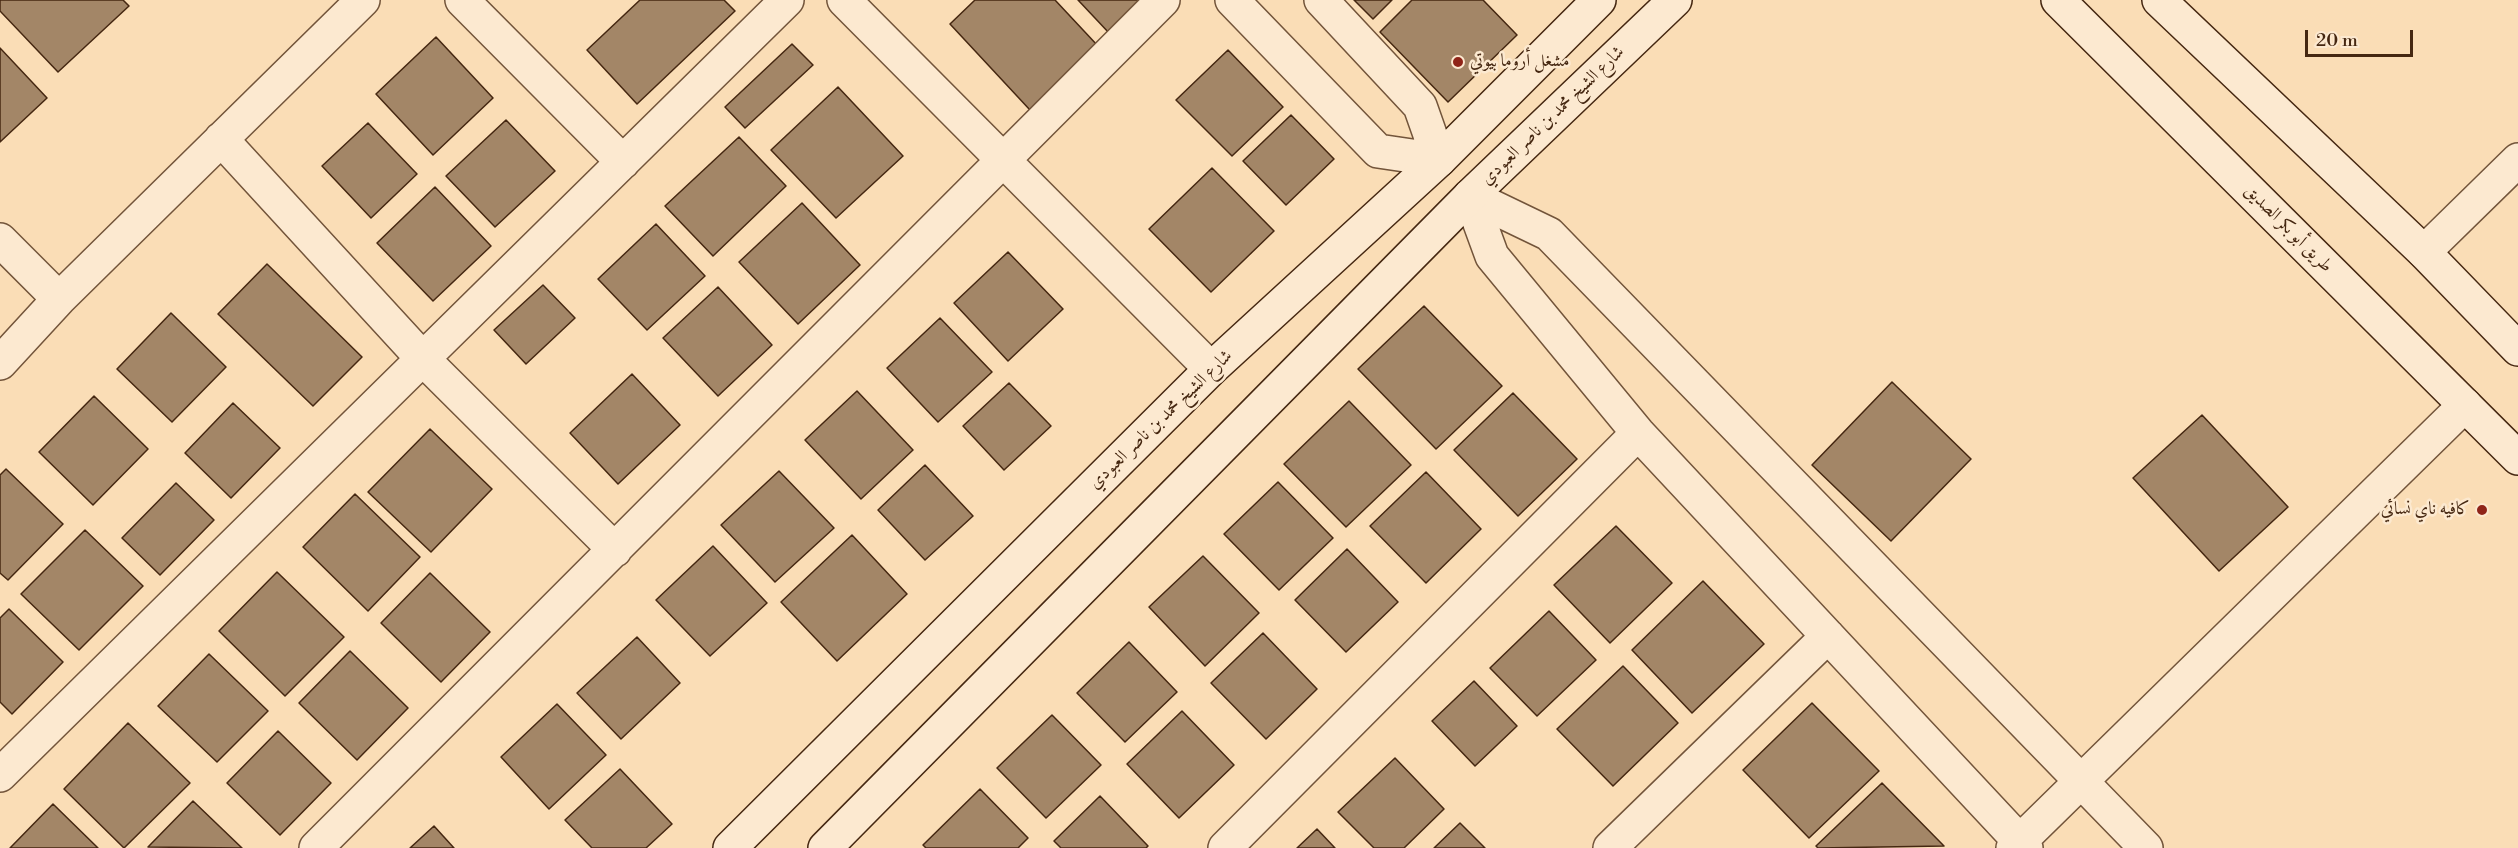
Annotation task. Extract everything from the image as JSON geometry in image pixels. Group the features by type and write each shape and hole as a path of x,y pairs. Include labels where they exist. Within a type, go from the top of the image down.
{"street":[{"path":"0,363 59,299 363,0"},
{"path":"462,0 623,162"},
{"path":"0,775 787,0"},
{"path":"844,0 1211,369"},
{"path":"316,848 1163,0"},
{"path":"1232,0 1378,151 1439,160 1420,106 1322,0"},
{"name":"شارع الشيخ محمد بن ناصر العبودي","path":"730,848 1211,369 1439,160 1599,0"},
{"name":"شارع الشيخ محمد بن ناصر العبودي","path":"825,848 1470,196 1675,0"},
{"name":"طريق أبو بكر الصديق","path":"2058,0 2518,458"},
{"path":"2159,0 2424,252 2518,349"},
{"path":"221,140 423,359 615,550"},
{"path":"2424,252 2518,160"},
{"path":"1470,196 1492,256 1638,433 2020,846 2082,780 2465,405"},
{"path":"1470,196 1550,234 2146,848"},
{"path":"0,240 59,299"},
{"path":"1225,848 1638,433"},
{"path":"1610,848 1828,636"}],"building":[{"path":"0,0 123,0 129,6 58,72 0,11"},
{"path":"640,0 724,0 735,11 637,104 587,50"},
{"path":"975,0 1055,0 1098,46 1030,110 950,24"},
{"path":"1078,0 1147,0 1110,34"},
{"path":"1354,0 1392,0 1373,19"},
{"path":"1412,0 1483,0 1517,35 1448,102 1380,32"},
{"path":"436,37 493,98 433,155 376,94"},
{"path":"792,44 813,65 745,128 725,107"},
{"path":"0,48 47,98 0,142"},
{"path":"1228,50 1283,107 1232,156 1176,100"},
{"path":"838,87 903,156 836,218 771,150"},
{"path":"1291,115 1334,159 1286,205 1243,161"},
{"path":"506,120 555,171 495,227 446,176"},
{"path":"368,123 417,174 371,218 322,166"},
{"path":"739,137 786,186 713,256 665,206"},
{"path":"1212,168 1274,231 1211,292 1149,229"},
{"path":"435,187 491,246 433,301 377,243"},
{"path":"802,203 860,265 798,324 739,262"},
{"path":"656,224 705,276 647,330 598,279"},
{"path":"1008,252 1063,309 1008,361 954,303"},
{"path":"267,264 362,357 313,406 218,314"},
{"path":"543,285 575,318 526,364 494,330"},
{"path":"718,287 772,345 718,396 663,338"},
{"path":"1424,306 1502,386 1436,449 1358,369"},
{"path":"171,313 226,367 172,422 117,369"},
{"path":"940,318 992,372 938,422 887,368"},
{"path":"632,374 680,425 618,484 570,433"},
{"path":"1892,382 1971,459 1891,541 1812,465"},
{"path":"1009,383 1051,426 1004,470 963,426"},
{"path":"857,391 913,450 861,499 805,440"},
{"path":"1513,393 1577,459 1518,516 1454,450"},
{"path":"94,396 148,449 93,505 39,452"},
{"path":"1349,401 1411,465 1346,527 1284,464"},
{"path":"233,403 280,448 231,498 185,453"},
{"path":"2202,415 2288,507 2219,571 2133,478"},
{"path":"430,429 492,489 431,552 368,492"},
{"path":"925,465 973,516 925,560 878,510"},
{"path":"6,469 63,524 8,580 0,573 0,475"},
{"path":"779,471 834,528 775,582 721,525"},
{"path":"1426,472 1481,529 1426,583 1370,526"},
{"path":"1278,482 1333,538 1279,590 1224,534"},
{"path":"176,483 214,520 160,575 122,538"},
{"path":"355,494 420,557 368,611 303,547"},
{"path":"1616,526 1672,583 1610,643 1554,585"},
{"path":"85,530 143,586 79,650 21,594"},
{"path":"852,535 907,594 837,661 781,602"},
{"path":"713,546 767,603 710,656 656,600"},
{"path":"1347,549 1398,602 1346,652 1295,600"},
{"path":"1203,556 1259,613 1205,666 1149,607"},
{"path":"277,572 344,637 285,696 219,631"},
{"path":"430,573 490,632 441,682 381,623"},
{"path":"1703,581 1764,644 1692,713 1632,650"},
{"path":"9,609 63,662 12,714 0,702 0,618"},
{"path":"1549,611 1596,660 1537,716 1490,668"},
{"path":"1263,633 1317,689 1266,739 1211,683"},
{"path":"637,637 680,683 621,739 577,693"},
{"path":"1129,642 1177,692 1125,742 1077,693"},
{"path":"350,651 408,708 357,760 299,703"},
{"path":"209,654 268,711 217,762 158,706"},
{"path":"1623,666 1678,723 1613,786 1557,729"},
{"path":"1474,681 1517,726 1475,766 1432,721"},
{"path":"1812,703 1879,771 1809,838 1743,770"},
{"path":"557,704 606,755 549,809 501,757"},
{"path":"1182,711 1234,765 1179,818 1127,764"},
{"path":"1052,715 1101,765 1046,818 997,768"},
{"path":"128,723 190,783 124,848 64,789"},
{"path":"278,731 331,783 280,835 227,783"},
{"path":"1395,758 1444,809 1404,848 1374,848 1338,812"},
{"path":"620,769 672,824 646,848 592,848 565,820"},
{"path":"1882,783 1944,846 1818,848 1816,846"},
{"path":"980,789 1028,838 1018,848 926,848 923,845"},
{"path":"1100,796 1148,846 1146,848 1061,848 1054,841"},
{"path":"193,801 242,848 148,847"},
{"path":"53,804 98,848 10,848"},
{"path":"1460,823 1485,848 1434,848"},
{"path":"434,826 454,848 410,848"},
{"path":"1317,829 1335,848 1297,848"}],"place":[{"name":"مشغل أروما بيوتي","path":"1458,62"},
{"name":"كافيه ناي نسائي","path":"2482,510"}]}
